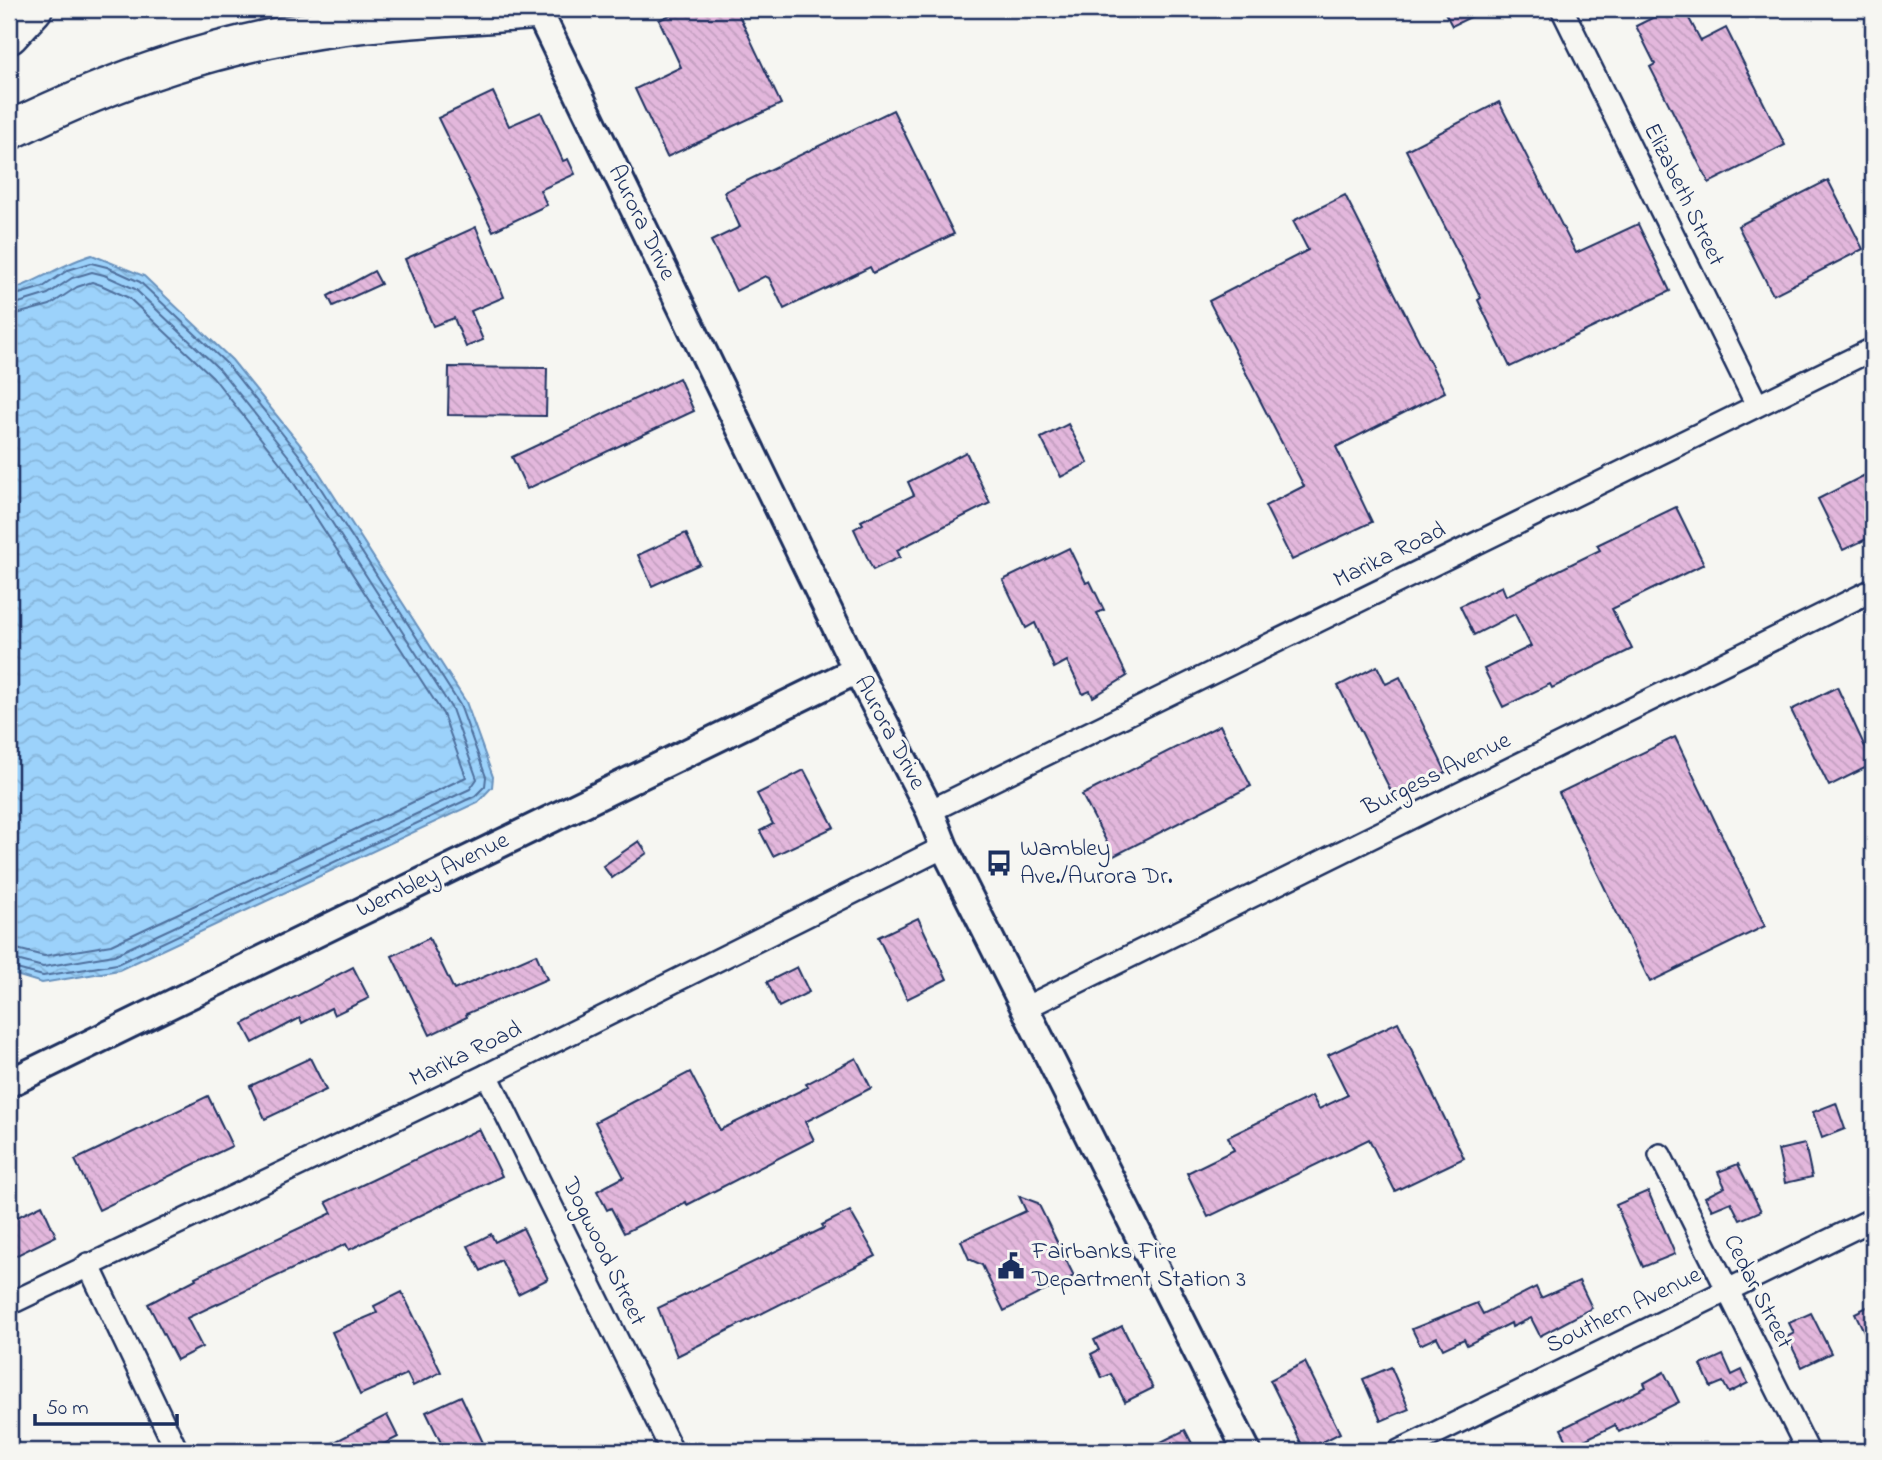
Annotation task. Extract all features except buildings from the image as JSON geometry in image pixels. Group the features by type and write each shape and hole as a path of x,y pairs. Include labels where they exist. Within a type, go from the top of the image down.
{"highway":[{"path":"9,35 33,9"},
{"path":"9,131 126,78 247,42 343,26 539,10"}],"street":[{"name":"Elizabeth Street","path":"1563,9 1757,405"},
{"name":"Aurora Drive","path":"539,10 857,670 930,811 944,847 1247,1451"},
{"name":"Marika Road","path":"930,811 1873,349"},
{"name":"Burgess Avenue","path":"1024,1008 1873,590"},
{"name":"Wembley Avenue","path":"9,1083 857,670"},
{"name":"Marika Road","path":"9,1304 487,1075 944,847"},
{"name":"Dogwood Street","path":"487,1075 672,1451"},
{"name":"Cedar Street","path":"1660,1155 1808,1451"},
{"name":"Southern Avenue","path":"1399,1451 1873,1219"},
{"path":"88,1265 177,1451"}],"water":[{"path":"92,255 144,276 232,360 306,452 466,702 493,777 492,787 478,802 119,970 42,983 9,973 9,291"}],"place":[{"name":"Wambley Ave./Aurora Dr.","path":"999,863"},
{"name":"Fairbanks Fire Department Station 3","path":"1011,1266"}]}
